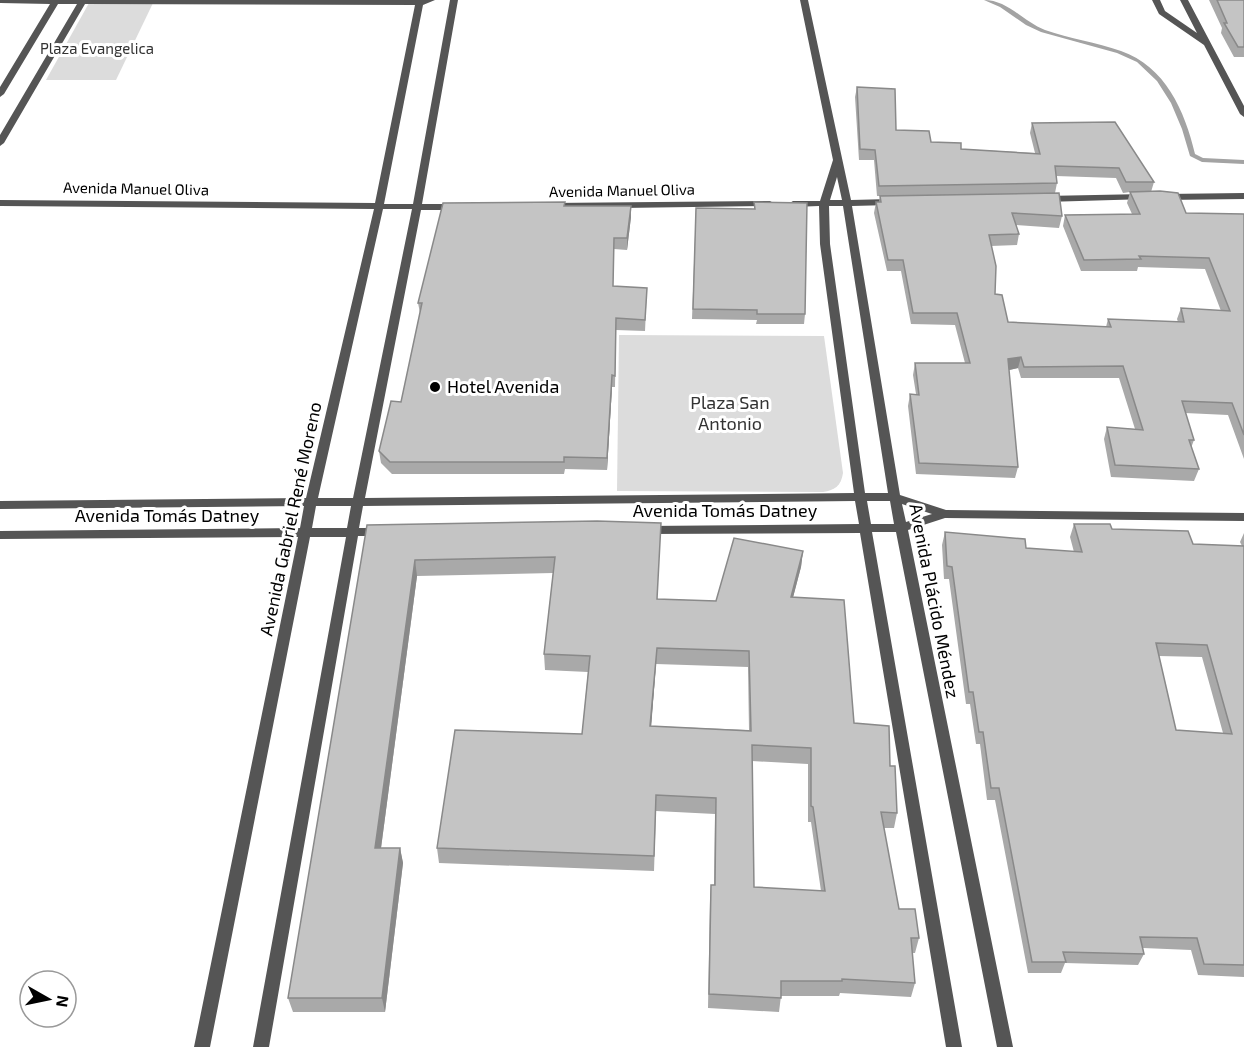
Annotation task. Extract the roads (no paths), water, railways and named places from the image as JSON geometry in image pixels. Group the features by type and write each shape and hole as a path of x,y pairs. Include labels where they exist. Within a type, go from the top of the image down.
{"street":[{"path":"0,142 83,0"},
{"path":"0,1 431,0"},
{"path":"261,1047 352,532 417,208 454,0"},
{"name":"Avenida Plácido Méndez","path":"804,0 847,203 895,497 1005,1047"},
{"path":"1156,0 1162,12 1210,45"},
{"path":"1184,0 1210,45 1244,114"},
{"path":"0,94 55,1"},
{"name":"Avenida Gabriel René Moreno","path":"201,1047 311,502 379,207 420,1"},
{"name":"Avenida Plácido Méndez","path":"838,159 824,204 825,244 860,497 954,1047"},
{"path":"1034,200 1244,196"},
{"name":"Avenida Manuel Oliva","path":"537,207 905,202"},
{"name":"Avenida Manuel Oliva","path":"0,203 465,207"},
{"name":"Avenida Tomás Datney","path":"0,505 895,497 945,514 1244,517"},
{"name":"Avenida Tomás Datney","path":"627,530 902,528 945,514"},
{"name":"Avenida Tomás Datney","path":"0,535 400,532"}],"waterway":[{"path":"987,0 1002,6 1035,28 1119,52 1139,61 1159,79 1174,103 1185,129 1192,155 1202,160 1244,162"}],"place":[{"name":"Hotel Avenida","path":"435,387"}],"park label":[{"name":"Plaza Evangelica","path":"97,49"},
{"name":"Plaza San Antonio","path":"730,413"}]}
